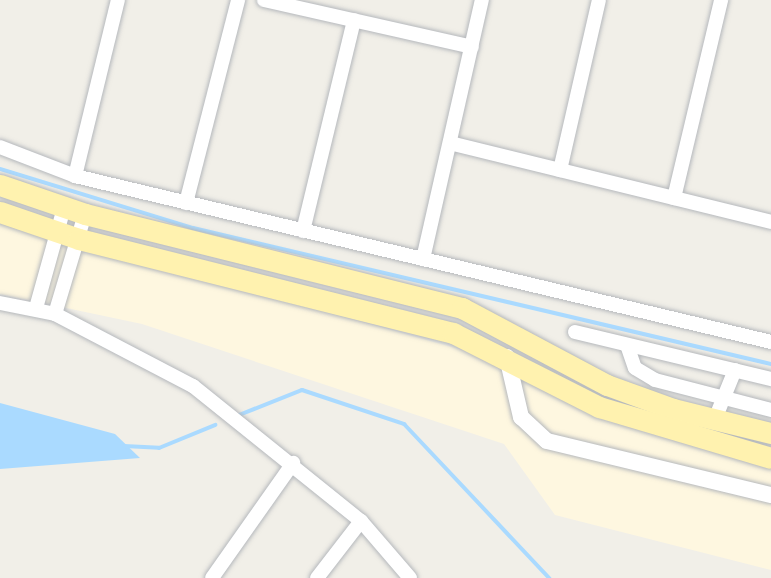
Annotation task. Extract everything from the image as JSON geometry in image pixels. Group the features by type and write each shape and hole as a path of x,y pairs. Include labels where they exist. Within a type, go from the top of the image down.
{"main road":[{"path":"0,185 86,214 462,309 608,385 715,419 771,433"},
{"path":"0,212 79,239 417,322 507,357 620,416 771,458"}],"street":[{"path":"75,176 118,0"},
{"path":"186,203 238,0"},
{"path":"264,0 471,47"},
{"path":"423,259 482,0"},
{"path":"560,170 599,0"},
{"path":"674,198 721,0"},
{"path":"303,231 354,20"},
{"path":"450,143 771,222"},
{"path":"0,147 75,176 771,342"},
{"path":"36,309 64,207"},
{"path":"55,314 86,214"},
{"path":"0,303 55,314 193,386 293,463 361,521 410,578"},
{"path":"575,332 771,379"},
{"path":"627,345 635,368 655,380 771,410"},
{"path":"507,357 521,417 547,441 771,495"},
{"path":"715,419 735,370"},
{"path":"212,578 293,463"},
{"path":"317,578 361,521"}],"shaded area":[{"path":"0,220 771,437 771,570 555,515 504,444 142,324 0,294"}],"water":[{"path":"0,403 115,434 140,458 0,469"}],"waterway":[{"path":"0,169 193,228 771,364"},
{"path":"239,415 302,390 404,424 549,578"},
{"path":"124,446 159,448 215,425"}]}
